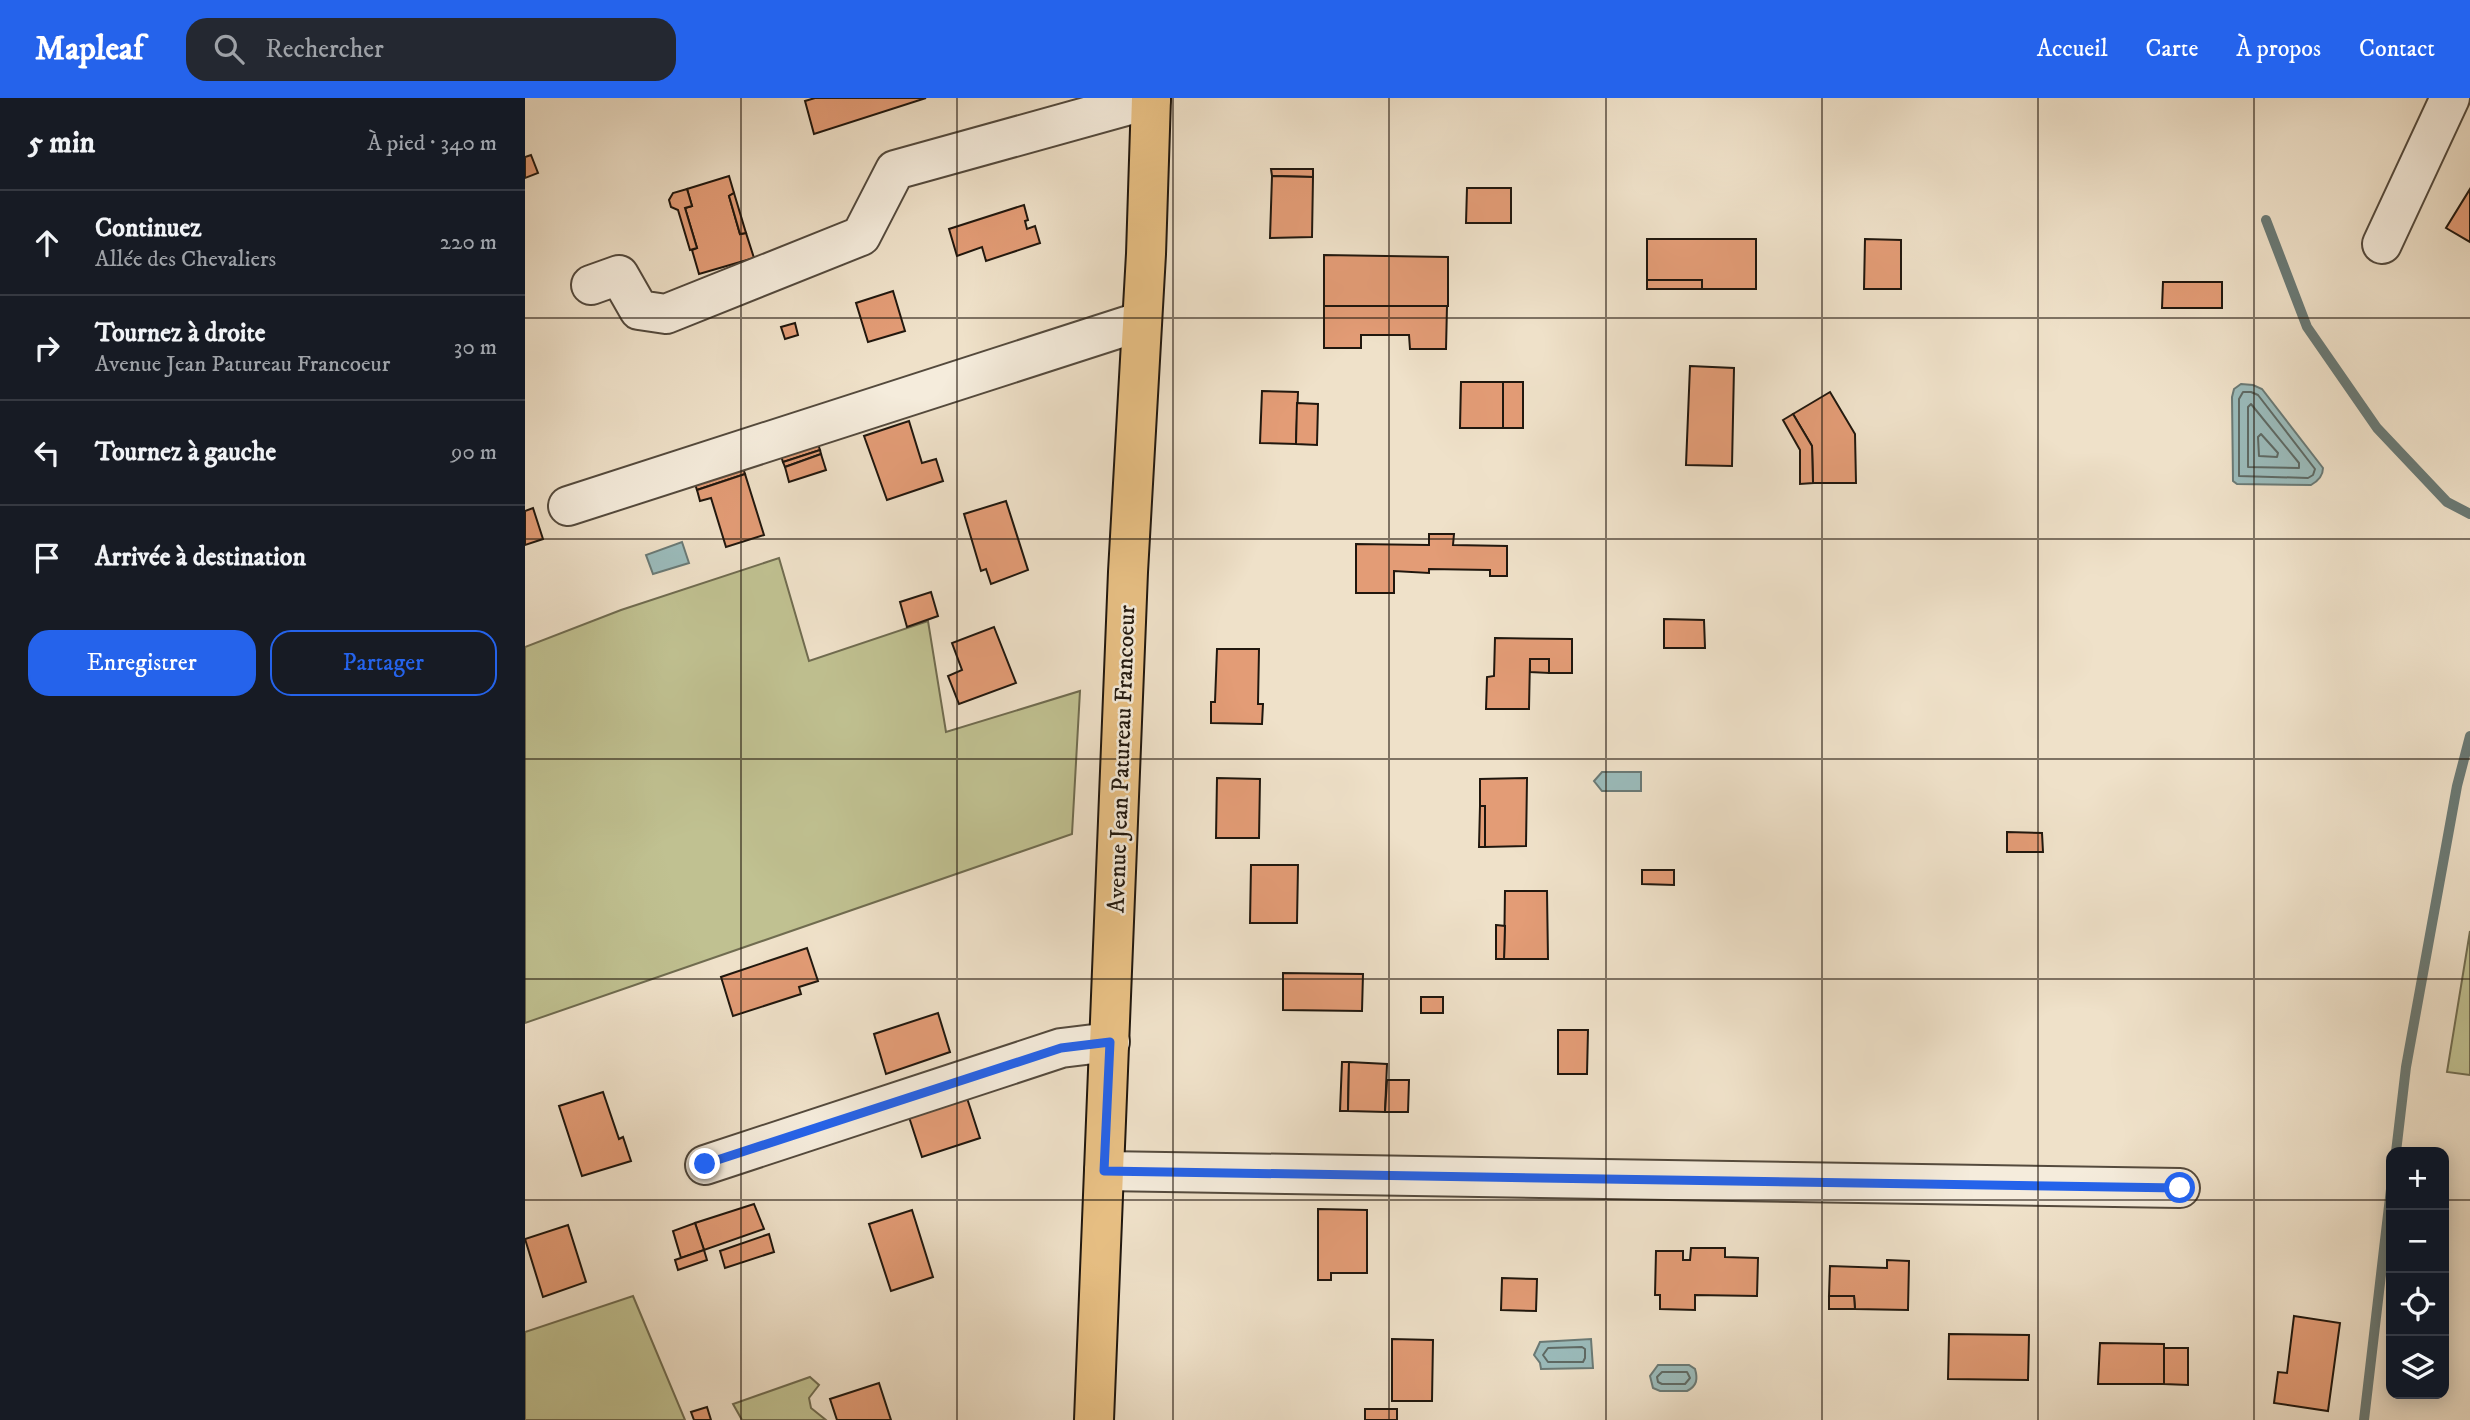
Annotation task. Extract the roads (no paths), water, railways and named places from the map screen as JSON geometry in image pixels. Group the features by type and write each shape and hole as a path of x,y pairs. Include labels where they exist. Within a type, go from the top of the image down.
{"main road":[{"name":"Avenue Jean Patureau Francoeur","path":"1094,1420 1129,558 1151,99"}],"street":[{"path":"2382,244 2450,98"},
{"path":"591,285 619,275 639,310 666,314 861,236 895,170 1151,99"},
{"path":"568,506 1142,321"},
{"path":"705,1164 1061,1048 1110,1042"},
{"path":"1104,1171 2180,1188"}],"water":[{"path":"2241,384 2262,389 2323,468 2316,482 2311,485 2237,484 2233,481 2232,397 2234,389"},
{"path":"682,542 689,563 653,574 646,555"},
{"path":"1602,772 1641,772 1641,791 1602,791 1594,781"},
{"path":"1591,1339 1593,1368 1541,1369 1534,1355 1540,1342"},
{"path":"1658,1365 1689,1365 1695,1369 1695,1384 1687,1391 1660,1391 1653,1388 1650,1376"}],"waterway":[{"path":"2266,220 2307,327 2377,428 2447,502 2470,514"},
{"path":"2397,1147 2406,1067 2457,786 2470,736"},
{"path":"2364,1420 2389,1210"}]}
